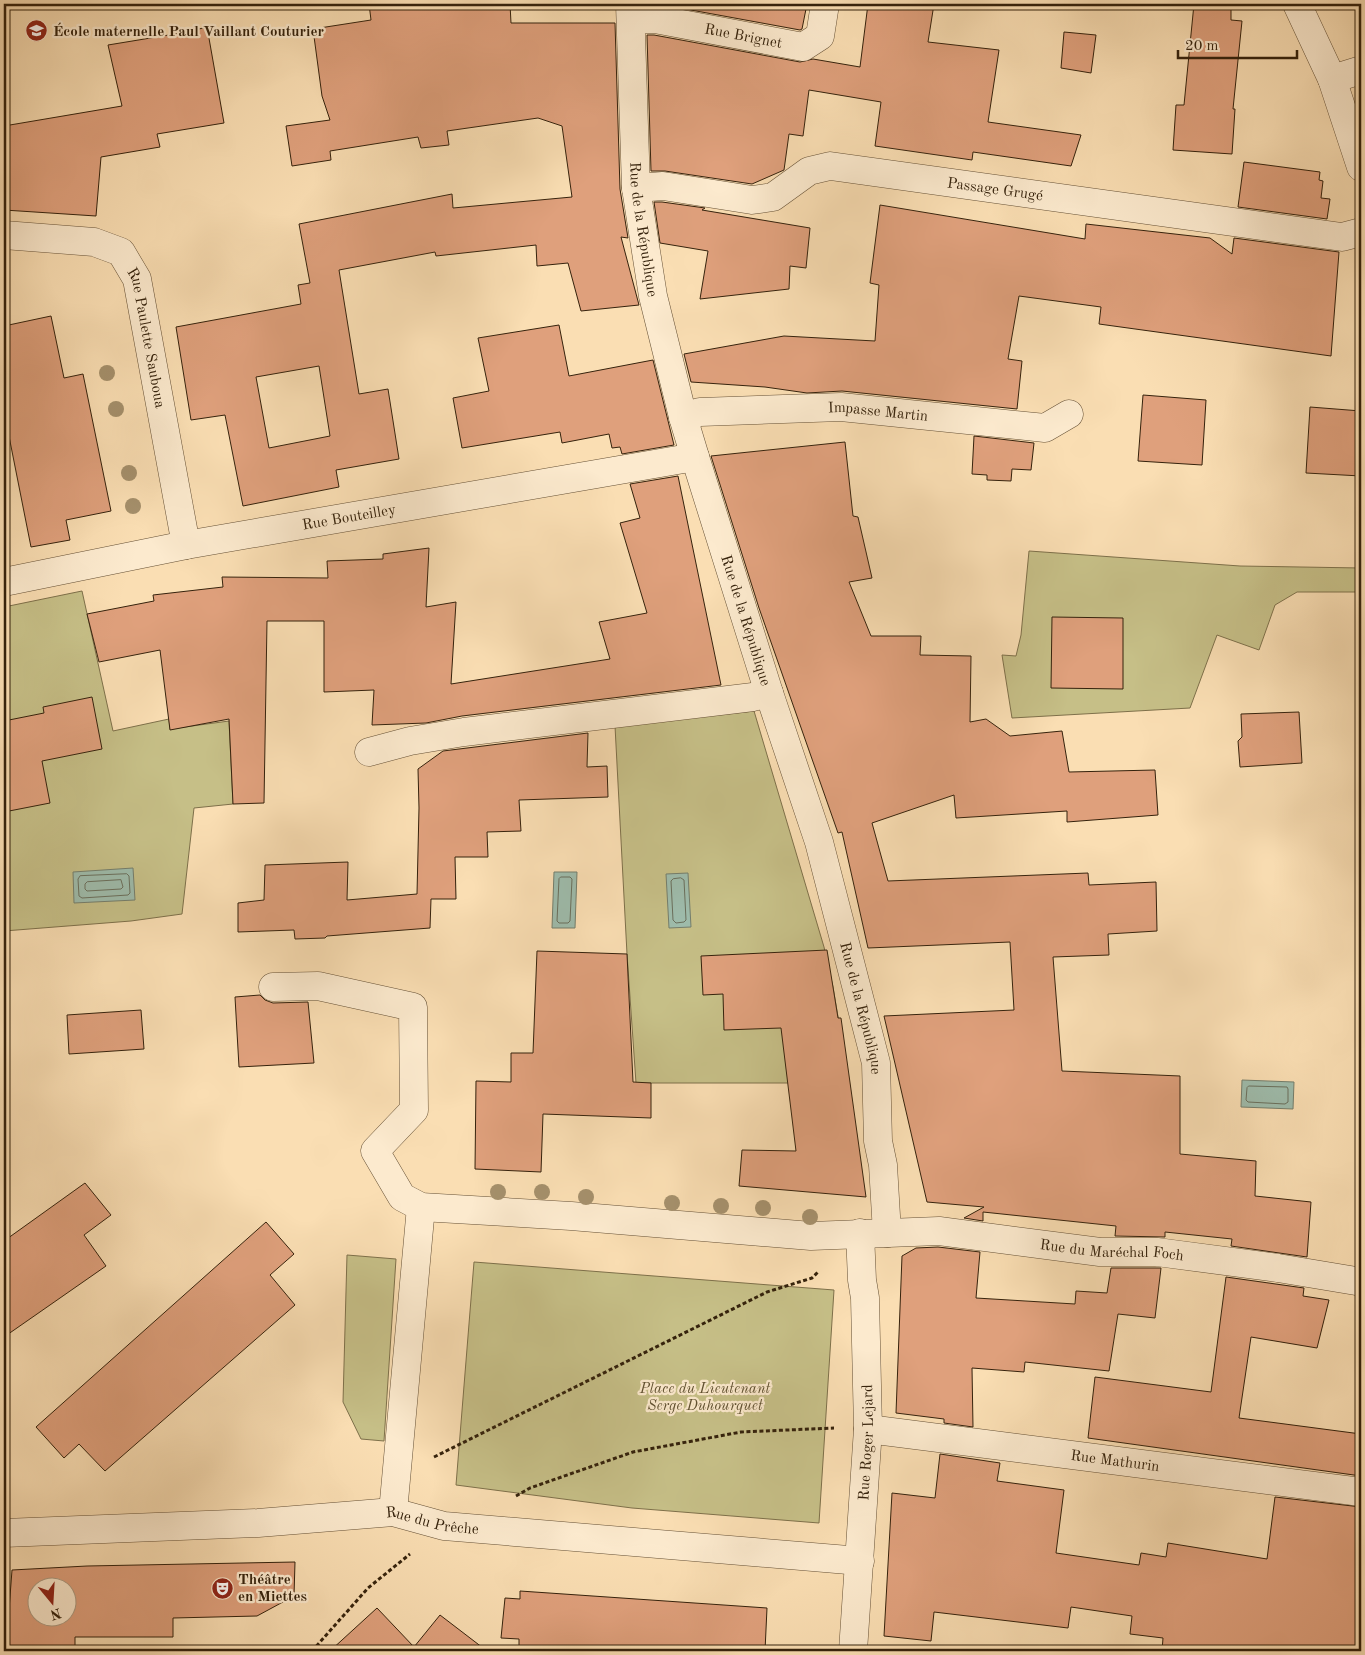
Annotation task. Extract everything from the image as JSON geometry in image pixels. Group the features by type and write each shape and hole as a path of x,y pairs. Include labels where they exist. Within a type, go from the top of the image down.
{"street":[{"name":"Rue Brignet","path":"631,12 655,19 803,47 820,36 825,4"},
{"path":"1297,4 1332,79 1361,167"},
{"name":"Rue de la République","path":"631,12 636,188 653,296 683,417 695,457 769,693 819,842 876,1063 878,1141 883,1166 874,1233"},
{"path":"1332,79 1361,70"},
{"name":"Passage Grugé","path":"636,188 663,186 752,200 773,197 809,171 830,166 1342,237 1361,232"},
{"name":"Rue Paulette Sauboua","path":"4,235 94,242 121,252 137,279 186,545"},
{"name":"Impasse Martin","path":"683,417 700,412 841,407 1045,428 1069,414"},
{"name":"Rue Bouteilley","path":"4,582 186,545 695,457"},
{"path":"369,752 464,732 753,697 769,693"},
{"path":"273,987 318,986 413,1007 414,1110 375,1152 402,1197 422,1207 571,1216 811,1236 874,1233"},
{"path":"393,1512 422,1207"},
{"name":"Rue du Maréchal Foch","path":"874,1233 939,1231 1100,1252 1157,1252 1361,1281"},
{"name":"Rue Roger Lejard","path":"853,1651 868,1429 865,1298 862,1280 874,1233"},
{"name":"Rue Mathurin","path":"868,1429 1361,1492"},
{"name":"Rue du Prêche","path":"4,1533 258,1523 393,1512 444,1526 860,1561"}],"path":[{"path":"396,1476 767,1292 812,1278 874,1233"},
{"path":"513,1497 530,1488 633,1452 740,1432 837,1428 868,1429"},
{"path":"312,1651 368,1588 444,1526"}],"green space":[{"path":"1029,551 1240,566 1361,568 1361,592 1297,592 1275,605 1259,650 1217,635 1190,708 1012,718 1002,655 1016,656 1021,635"},
{"path":"82,591 113,731 169,719 170,729 229,721 233,804 194,808 182,914 131,921 4,931 4,607"},
{"path":"754,711 824,947 833,987 850,1088 787,1083 636,1083 615,726"},
{"path":"347,1255 396,1259 384,1441 361,1439 343,1402"},
{"name":"Place du Lieutenant Serge Duhourquet","path":"474,1262 834,1290 819,1523 632,1508 456,1485"}],"water":[{"path":"133,868 135,900 74,903 73,872"},
{"path":"554,872 577,872 575,928 552,928"},
{"path":"688,873 691,927 669,928 666,874"},
{"path":"1242,1080 1294,1082 1293,1109 1241,1107"}],"building":[{"path":"369,4 510,4 511,23 615,23 620,189 628,238 621,237 639,305 581,311 568,263 537,266 536,245 436,256 435,252 339,270 359,394 388,389 399,459 336,470 339,487 243,506 225,415 191,420 176,327 301,304 298,285 310,283 299,224 452,194 453,208 572,197 562,126 538,118 447,131 449,145 421,148 418,137 330,151 331,160 292,166 286,126 330,120 322,96 313,29 371,20","holes":["319,366 330,436 269,448 256,377"]},
{"path":"658,4 807,4 802,29 800,30"},
{"path":"868,4 934,4 928,42 999,50 988,122 1081,135 1071,166 973,152 972,160 875,146 881,102 809,90 803,136 789,134 784,170 752,184 665,171 651,171 647,35 800,62 813,59 860,67"},
{"path":"1194,4 1231,4 1231,20 1242,21 1233,109 1235,109 1232,154 1173,150 1176,105 1184,105"},
{"path":"207,27 224,123 157,134 160,147 101,157 96,216 4,210 4,126 122,106 108,45"},
{"path":"1064,32 1096,35 1091,73 1061,68"},
{"path":"1244,162 1320,172 1319,180 1323,181 1321,198 1330,199 1327,219 1238,207"},
{"path":"654,202 705,208 702,210 810,228 806,268 790,266 789,289 700,299 708,251 660,243"},
{"path":"880,205 1085,239 1086,224 1210,238 1232,254 1234,238 1339,252 1331,356 1099,324 1101,307 1019,296 1008,359 1022,361 1017,409 842,391 807,393 765,387 691,382 684,354 784,336 875,341 879,285 870,283"},
{"path":"51,316 64,378 83,374 111,511 66,520 70,540 31,547 4,411 4,326"},
{"path":"559,325 569,376 653,360 674,445 622,454 620,447 612,448 609,434 562,443 560,432 462,448 453,398 489,391 478,338"},
{"path":"1143,395 1206,400 1202,465 1138,461"},
{"path":"1310,407 1361,411 1361,476 1306,473"},
{"path":"974,436 1034,443 1031,470 1012,469 1011,481 987,480 987,475 972,474"},
{"path":"845,442 853,516 858,517 872,578 849,582 871,636 921,636 920,655 971,656 970,722 986,719 1010,736 1062,731 1069,772 1155,770 1158,815 1067,822 1067,811 956,818 954,795 872,823 888,881 1088,873 1089,885 1156,882 1157,931 1108,934 1109,955 1053,957 1062,1071 1180,1076 1180,1154 1256,1161 1255,1196 1311,1202 1307,1257 1231,1246 1232,1239 1165,1232 1165,1237 1115,1236 1116,1226 983,1212 983,1221 964,1218 984,1207 927,1202 884,1016 1014,1010 1010,942 868,948 842,832 838,833 759,608 711,456"},
{"path":"678,476 721,685 462,716 426,723 372,725 374,690 324,692 324,621 267,621 264,803 233,804 229,719 170,730 160,650 99,662 87,614 154,601 153,595 223,587 222,577 328,578 327,561 383,559 383,554 429,548 426,607 456,602 451,684 610,659 599,622 647,613 620,523 640,518 630,484"},
{"path":"1052,617 1123,618 1123,689 1051,688"},
{"path":"92,697 102,749 42,761 50,803 4,812 4,721 44,713 43,707"},
{"path":"1299,712 1302,763 1240,767 1238,741 1242,737 1241,714"},
{"path":"588,733 587,767 607,766 608,797 519,800 521,831 487,832 488,857 455,857 456,899 431,899 430,928 295,939 294,930 238,932 238,903 264,900 265,865 348,862 347,900 417,894 418,769 443,751"},
{"path":"827,950 838,1018 841,1018 866,1197 739,1186 742,1150 796,1151 781,1028 724,1030 723,994 703,995 701,956"},
{"path":"537,951 627,954 633,1082 651,1083 651,1118 543,1114 541,1172 475,1169 476,1081 511,1082 511,1053 533,1053"},
{"path":"260,995 265,1000 273,1003 308,1002 314,1063 239,1067 235,997"},
{"path":"141,1010 144,1049 69,1054 67,1015"},
{"path":"85,1183 111,1215 84,1235 106,1266 4,1337 4,1241"},
{"path":"266,1222 294,1254 270,1275 295,1305 105,1471 79,1444 64,1458 36,1427"},
{"path":"938,1247 980,1252 976,1298 1075,1304 1076,1291 1107,1293 1111,1268 1161,1268 1155,1318 1118,1314 1109,1371 1025,1362 1024,1372 972,1368 973,1427 944,1423 944,1419 896,1413 902,1256 916,1248"},
{"path":"1226,1277 1304,1288 1303,1296 1329,1300 1317,1348 1251,1337 1239,1418 1361,1434 1361,1476 1088,1438 1095,1377 1211,1392"},
{"path":"940,1454 1000,1463 997,1481 1064,1490 1056,1553 1139,1565 1141,1553 1166,1557 1168,1543 1267,1559 1275,1497 1361,1507 1361,1651 1162,1651 1163,1638 1130,1634 1132,1616 1071,1607 1068,1628 934,1612 931,1641 884,1636 892,1493 935,1498"},
{"path":"295,1562 294,1596 257,1616 173,1618 173,1637 75,1637 75,1648 55,1647 54,1651 4,1651 4,1610 9,1610 12,1570 87,1566"},
{"path":"520,1591 767,1608 765,1651 519,1651 519,1639 501,1638 505,1598 520,1599"},
{"path":"377,1608 414,1647 440,1615 487,1651 330,1651"}],"place":[{"name":"École maternelle Paul Vaillant Couturier","path":"37,31"},
{"name":"Théâtre en Miettes","path":"222,1588"}]}
